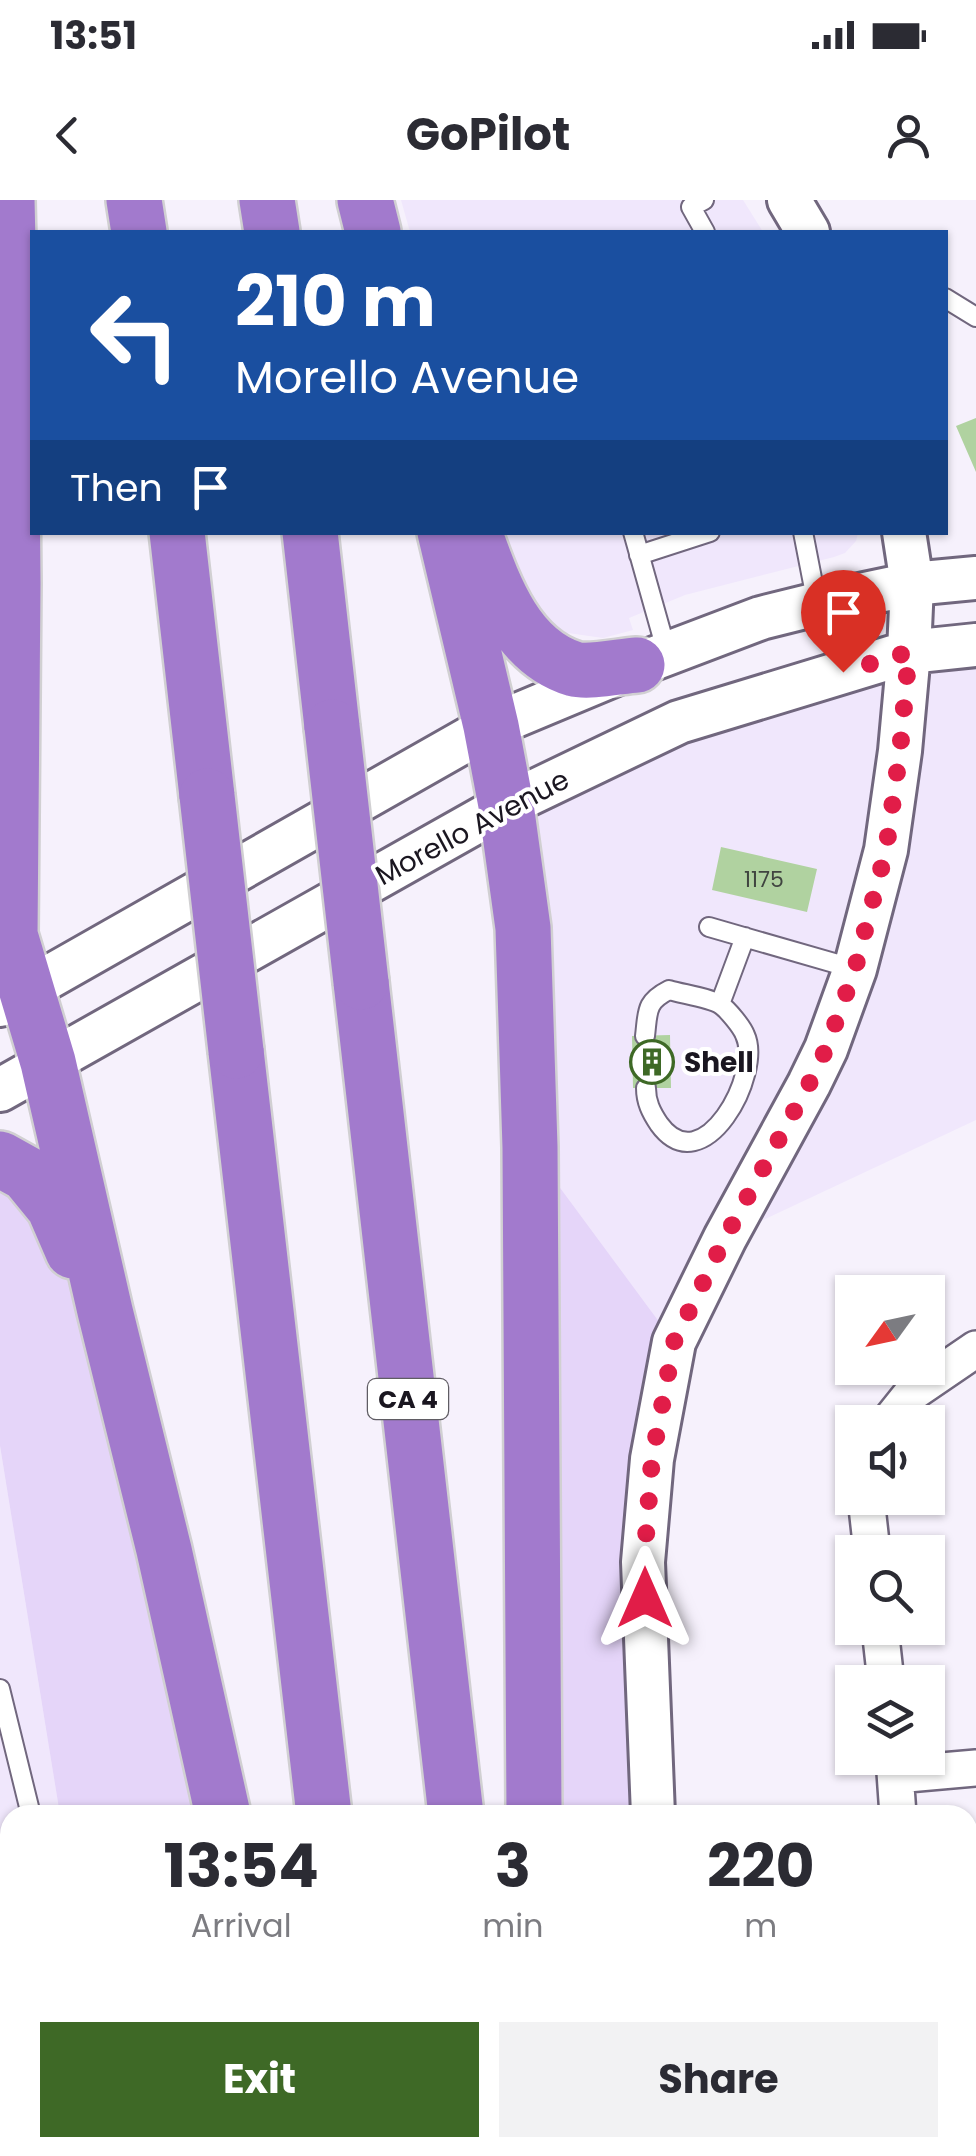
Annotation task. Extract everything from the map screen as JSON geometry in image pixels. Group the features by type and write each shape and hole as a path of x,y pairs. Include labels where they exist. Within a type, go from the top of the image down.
{"highway":[{"path":"6,200 12,370 10,934 14,997 48,1062 221,1805"},
{"path":"134,200 139,230"},
{"path":"267,200 272,230"},
{"path":"366,200 373,230"},
{"path":"178,535 323,1805"},
{"name":"CA 4","path":"310,535 455,1805"},
{"path":"446,535 491,726 524,928 534,1805"},
{"path":"475,535 496,592 518,627 542,654 577,670 652,659"},
{"path":"0,1159 27,1174 54,1207 105,1312"}],"street":[{"path":"789,200 807,230"},
{"path":"653,1805 644,1562 652,1459 674,1342 817,1067 855,969 886,850 900,751 912,584 904,535"},
{"path":"14,997 491,726 761,618 912,584 976,578"},
{"name":"Morello Avenue","path":"0,1090 506,804 678,722 909,652 976,645"},
{"path":"903,1405 913,1392 976,1349"},
{"path":"945,1767 976,1768"},
{"path":"896,1775 897,1805"}],"lane":[{"path":"704,200 690,207 704,230"},
{"path":"948,300 976,316"},
{"path":"633,535 652,659"},
{"path":"639,555 701,535"},
{"path":"804,535 816,604"},
{"path":"708,927 855,969"},
{"path":"720,1004 744,937"},
{"path":"645,1036 648,1009 655,997 669,990 720,1004 746,1036 748,1076 718,1127 700,1140 680,1141 664,1131 652,1115 646,1088"},
{"path":"0,1689 28,1805"}],"shaded area":[{"path":"401,200 743,200 762,230 409,230"},
{"path":"501,535 858,535 845,553 834,557 685,595 629,618 633,630 603,638 568,633 564,643 542,632"},
{"path":"976,645 976,1120 725,1238 674,1342 530,1147 506,805 679,722"},
{"path":"530,1147 674,1342 653,1805 534,1805"},
{"path":"0,1159 54,1207 220,1805 58,1805 0,1446"},
{"path":"0,1446 58,1805 0,1805"}],"building":[{"path":"976,418 976,472 956,426"},
{"path":"721,847 817,869 807,912 712,890"},
{"name":"Shell","path":"670,1035 671,1088 633,1088 632,1036"}],"place":[{"name":"Shell","path":"652,1062"}],"route":[{"path":"645,1598 652,1459 674,1342 826,1049 855,969 886,850 909,652 843,672"}]}
